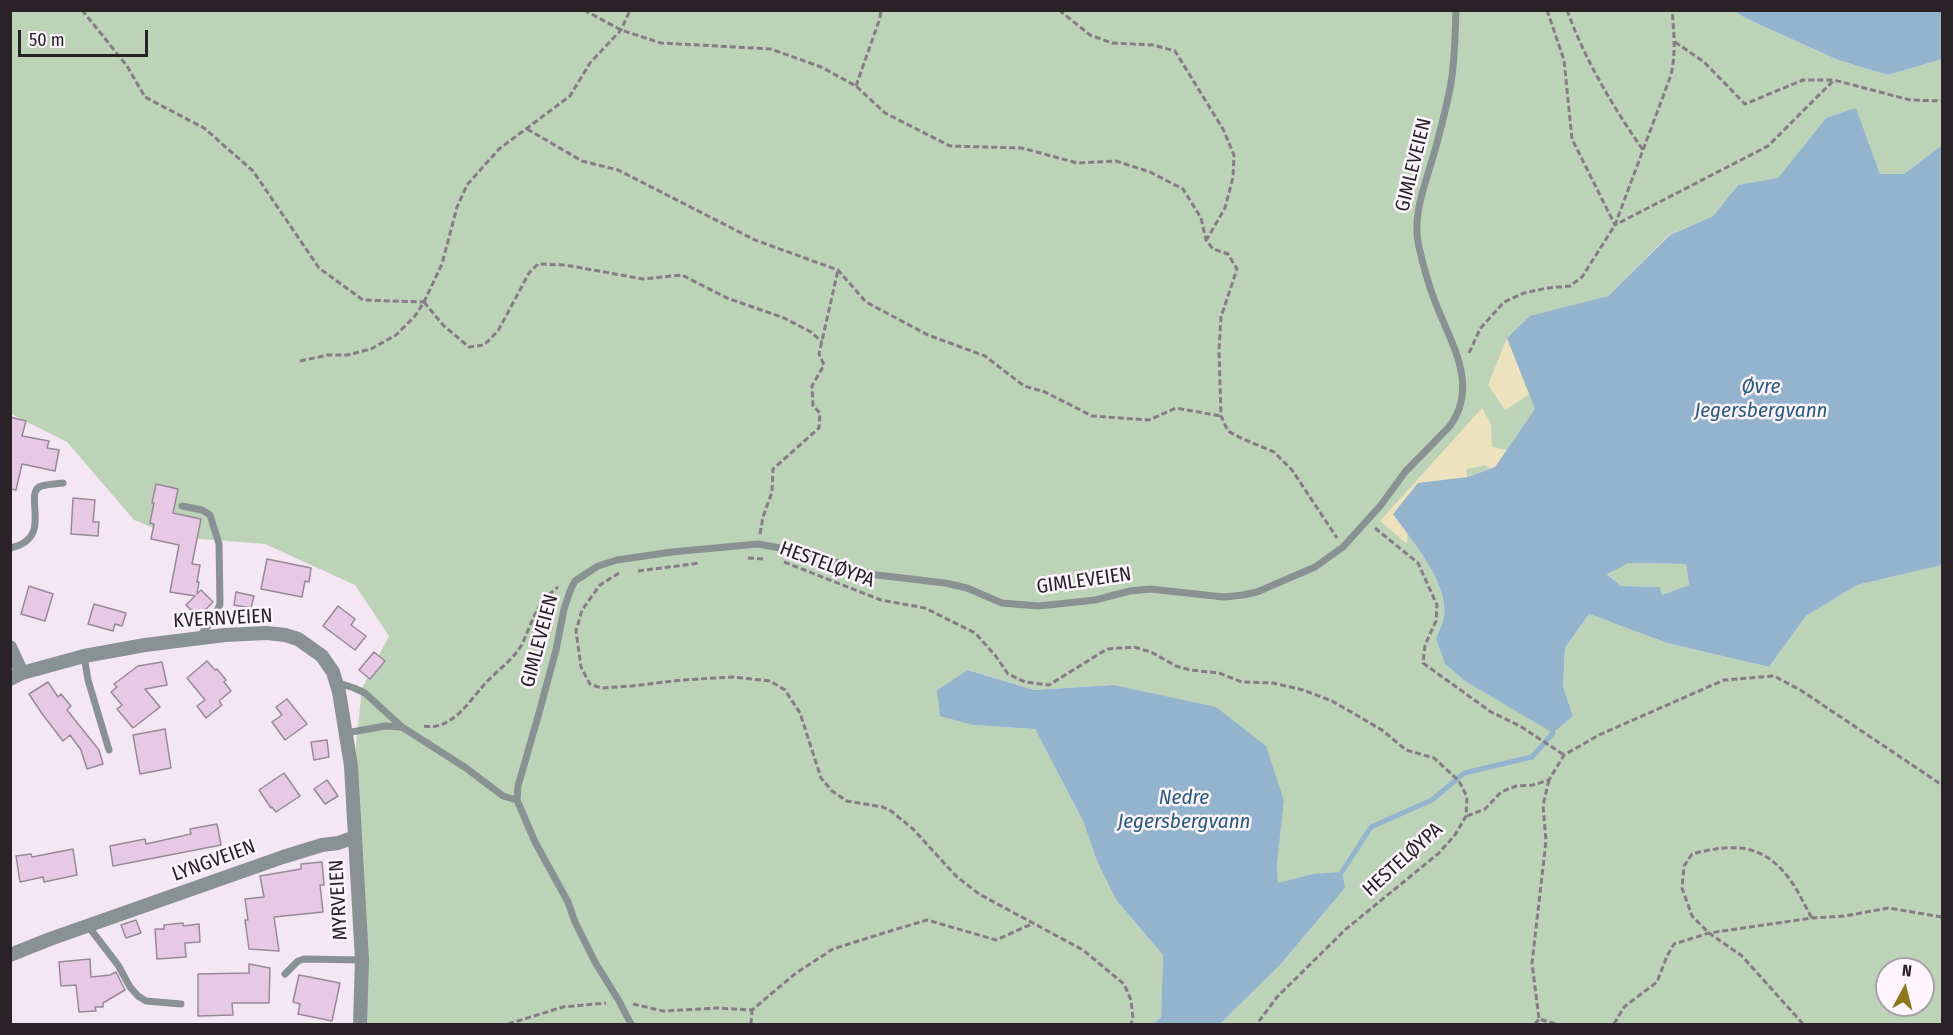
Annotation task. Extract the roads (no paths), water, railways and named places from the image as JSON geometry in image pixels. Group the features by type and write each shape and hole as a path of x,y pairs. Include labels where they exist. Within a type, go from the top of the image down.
{"street":[{"name":"KVERNVEIEN","path":"16,676 84,656 198,638 267,633 298,639 322,656 333,672 336,682 351,766 355,837"},
{"path":"10,647 16,676"},
{"name":"LYNGVEIEN","path":"10,955 283,857 355,837"},
{"name":"MYRVEIEN","path":"355,837 362,960 360,1024"}],"lane":[{"name":"GIMLEVEIEN","path":"517,800 518,786 556,650 564,609 575,581 598,566 617,560 719,546 758,544 819,555 847,567 877,575 945,583 967,588 1002,603 1038,606 1095,600 1130,591 1150,589 1224,597 1243,595 1257,592 1315,567 1343,548 1405,472 1454,420 1461,402 1462,372 1452,339 1435,302 1416,232 1417,213 1451,83 1456,10"},
{"path":"10,548 23,545 30,537 36,522 34,496 37,489 41,486 63,483"},
{"path":"182,506 202,510 210,515 219,544 220,604 214,618 198,638"},
{"path":"84,656 88,680 109,750"},
{"path":"336,682 365,693 402,727 466,768 503,796 517,800 535,842 568,902 590,952 631,1024"},
{"path":"346,733 385,726 402,727"},
{"path":"88,926 138,996 146,1001 181,1004"},
{"name":"MYRVEIEN","path":"285,974 298,961 304,959 362,960"}],"water":[{"path":"1735,11 1942,11 1942,59 1888,75 1838,60 1745,18"},
{"name":"Øvre Jegersbergvann","path":"1856,108 1880,174 1904,174 1942,145 1942,565 1857,585 1806,616 1769,667 1667,643 1589,614 1565,648 1563,687 1573,716 1553,733 1465,681 1445,664 1436,639 1444,617 1441,590 1428,563 1393,514 1418,483 1468,477 1495,467 1535,409 1507,338 1530,316 1608,296 1670,235 1713,216 1738,185 1778,178 1826,118","holes":["1629,563 1686,564 1689,585 1662,595 1660,587 1621,586 1607,574"]},
{"name":"Nedre Jegersbergvann","path":"968,670 1034,690 1113,685 1216,707 1266,746 1284,801 1277,862 1278,883 1313,874 1342,872 1345,888 1280,965 1220,1024 1153,1024 1161,1017 1163,955 1116,900 1097,861 1083,821 1035,729 973,725 940,716 937,690"}],"waterway":[{"path":"1342,872 1371,827 1432,800 1464,773 1532,757 1553,733"}]}
